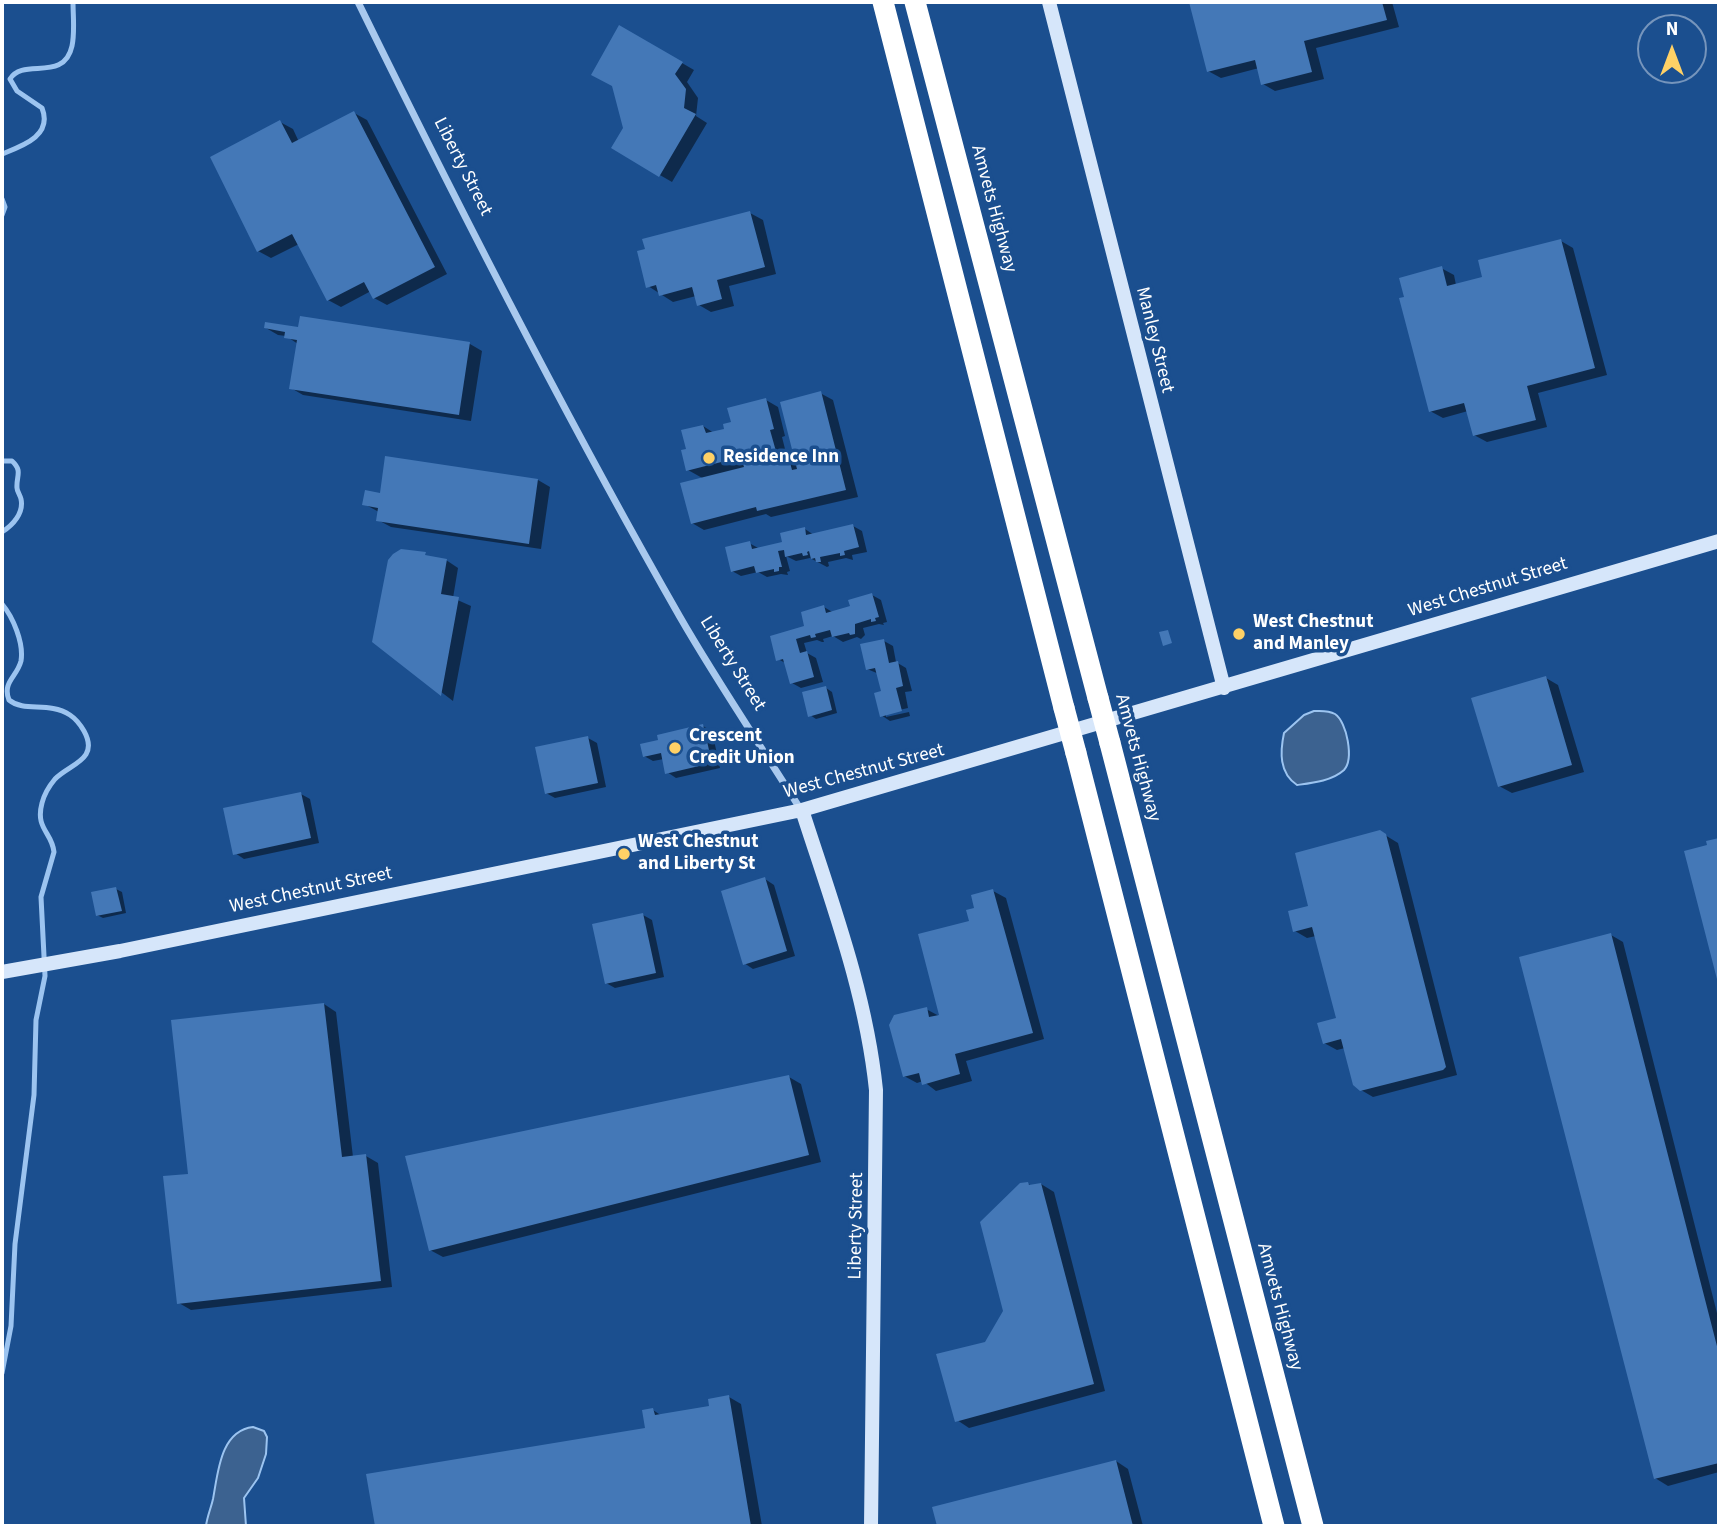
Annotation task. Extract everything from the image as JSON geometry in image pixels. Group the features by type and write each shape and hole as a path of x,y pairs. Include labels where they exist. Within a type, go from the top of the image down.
{"highway":[{"path":"883,2 1274,1526"},
{"name":"Amvets Highway","path":"915,2 1313,1526"}],"main road":[{"name":"Manley Street","path":"1049,2 1224,688"},
{"name":"West Chestnut Street","path":"9,971 802,810 1719,541"},
{"name":"Liberty Street","path":"802,810 853,970 875,1072 877,1150 871,1526"}],"street":[{"name":"Liberty Street","path":"358,2 423,135 586,450 682,620 802,810"}],"water":[{"path":"1314,711 1330,712 1339,718 1348,741 1347,765 1334,777 1297,785 1287,774 1282,762 1284,733 1304,715"},
{"path":"253,1427 264,1431 267,1437 266,1454 258,1478 244,1498 246,1526 206,1526 222,1455 234,1436"}],"building":[{"path":"1189,2 1382,2 1387,20 1304,41 1312,72 1261,85 1255,60 1207,72"},
{"path":"619,25 683,62 675,74 686,89 684,108 696,114 659,177 611,148 623,128 612,86 591,75"},
{"path":"354,111 435,267 373,299 364,282 327,301 292,234 257,252 210,157 280,120 292,143"},
{"path":"750,211 765,267 717,280 722,299 697,306 692,287 659,296 656,285 646,288 637,251 645,249 642,239"},
{"path":"1561,239 1595,368 1527,386 1536,420 1473,436 1464,403 1429,412 1399,298 1404,297 1399,278 1442,266 1447,286 1482,277 1478,260"},
{"path":"300,316 470,342 459,415 289,389 297,340 284,338 285,332 264,328 265,322 298,327"},
{"name":"Residence Inn","path":"821,391 846,490 757,511 756,507 691,524 680,483 744,467 741,457 686,471 681,450 686,449 681,430 703,425 706,433 724,429 723,424 731,422 727,408 766,398 774,429 770,430 779,462 789,459 792,470 797,469 780,402"},
{"path":"385,456 538,479 529,544 376,521 378,508 362,505 365,490 380,493"},
{"path":"853,524 859,547 844,551 845,555 840,556 840,553 820,557 821,562 816,562 815,558 811,559 809,551 808,555 803,556 802,553 785,557 784,550 778,551 782,567 779,567 779,571 774,572 774,569 756,573 754,566 731,572 725,547 750,541 752,549 782,542 780,533 805,527 806,535"},
{"path":"401,549 426,552 425,555 447,559 441,594 459,597 441,696 372,642 388,560"},
{"path":"872,593 879,617 875,618 876,621 871,622 871,619 855,624 855,634 832,637 830,630 815,634 816,637 811,638 810,635 796,639 800,653 807,651 814,677 790,684 783,659 776,661 770,636 804,626 801,612 824,605 826,613 850,606 848,600"},
{"path":"1168,630 1172,643 1163,646 1159,632"},
{"path":"884,639 889,663 898,661 903,686 896,688 902,711 880,717 874,693 881,691 875,668 866,670 860,644"},
{"path":"1546,676 1572,765 1498,787 1471,698"},
{"path":"826,686 832,710 808,717 802,692"},
{"name":"Crescent Credit Union","path":"703,724 712,763 665,774 661,753 643,757 640,744 658,740 657,735"},
{"path":"588,736 598,783 545,794 535,747"},
{"path":"301,792 311,838 233,855 223,808"},
{"path":"1380,830 1386,834 1446,1067 1360,1091 1353,1085 1341,1039 1323,1044 1317,1023 1336,1018 1312,927 1293,932 1288,911 1308,906 1295,853"},
{"path":"1719,838 1718,983 1684,851 1707,845 1706,841"},
{"path":"765,877 787,951 743,965 721,891"},
{"path":"116,887 122,911 96,916 91,892"},
{"path":"993,889 1033,1033 955,1054 960,1074 922,1085 919,1073 903,1077 889,1025 894,1015 927,1007 929,1017 939,1015 918,934 969,921 966,910 974,908 971,895"},
{"path":"643,913 656,973 605,984 592,924"},
{"path":"1611,933 1719,1354 1719,1463 1654,1479 1519,957"},
{"path":"324,1003 342,1157 366,1154 381,1281 177,1304 163,1176 188,1174 171,1020"},
{"path":"789,1075 809,1155 429,1251 405,1156"},
{"path":"1028,1182 1029,1185 1041,1183 1094,1384 955,1422 936,1354 985,1342 1003,1311 980,1222 1020,1183"},
{"path":"729,1395 751,1526 375,1526 366,1474 645,1428 642,1410 653,1408 655,1415 709,1406 708,1399"},
{"path":"1116,1460 1133,1526 937,1526 932,1507"}],"waterway":[{"path":"2,154 34,138 43,126 42,108 17,91 10,79 24,70 61,64 68,57 73,41 73,2"},
{"path":"2,199 5,207 2,215"},
{"path":"2,461 12,461 17,468 17,489 21,499 17,518 2,532"},
{"path":"2,604 17,631 21,646 21,661 7,689 9,700 22,706 53,709 70,715 78,722 88,741 86,755 53,781 44,797 40,812 42,825 54,852 41,897 45,976 36,1020 34,1095 15,1244 11,1326 2,1373"}],"place":[{"name":"Residence Inn","path":"709,458"},
{"name":"West Chestnut and Manley","path":"1239,634"},
{"name":"Crescent Credit Union","path":"675,748"},
{"name":"West Chestnut and Liberty St","path":"624,854"}]}
